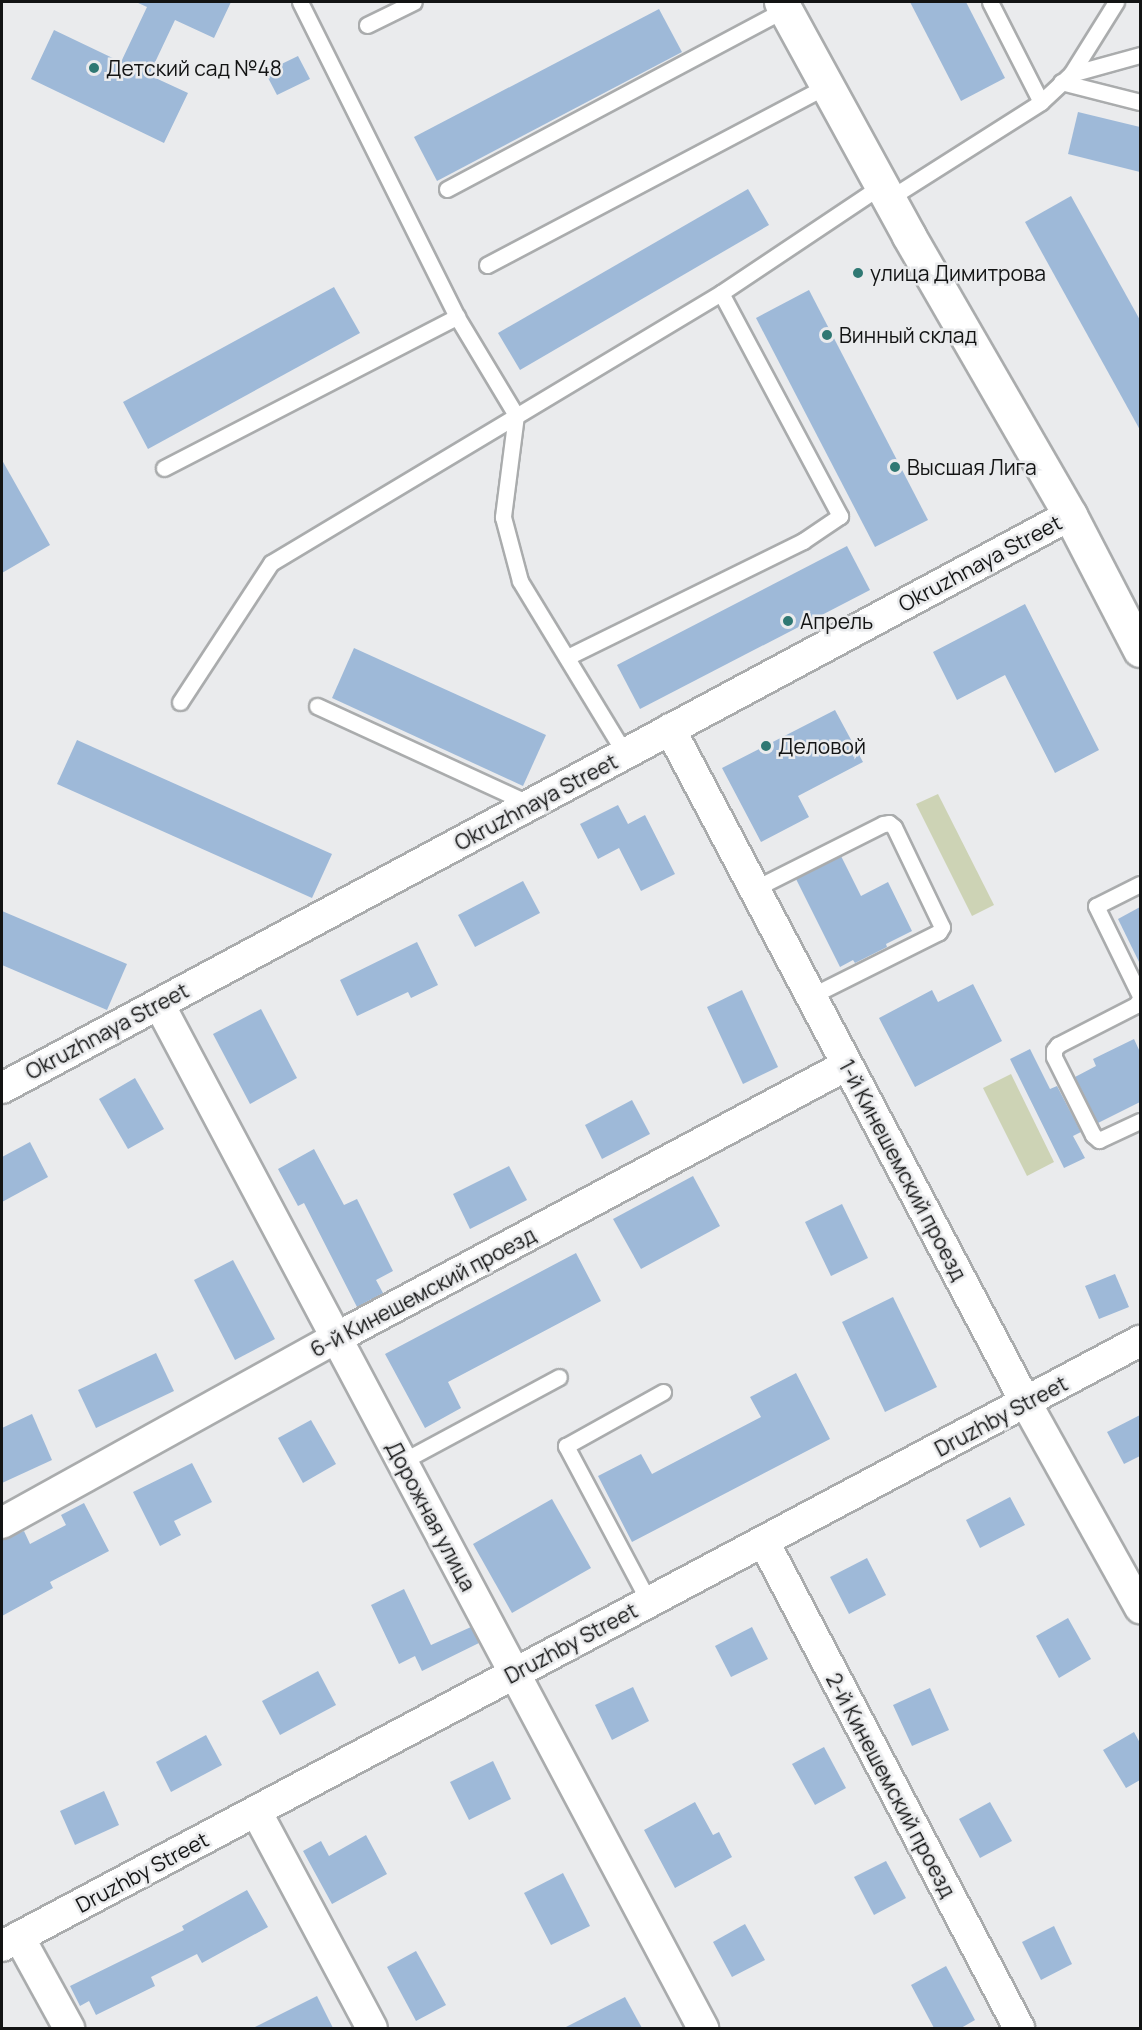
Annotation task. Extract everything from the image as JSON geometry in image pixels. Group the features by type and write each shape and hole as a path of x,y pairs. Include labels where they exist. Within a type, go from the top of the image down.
{"main road":[{"path":"783,5 909,236 1070,515 1140,650"}],"street":[{"name":"Okruzhnaya Street","path":"2,1088 1070,515"},
{"name":"1-й Кинешемский проезд","path":"670,729 1026,1403 1140,1608"},
{"name":"Дорожная улица","path":"159,1004 338,1337 703,2028"},
{"name":"6-й Кинешемский проезд","path":"2,1523 338,1337 847,1065"},
{"name":"Druzhby Street","path":"10,1941 1140,1341"},
{"name":"2-й Кинешемский проезд","path":"764,1542 1018,2028"},
{"path":"256,1811 372,2028"},
{"path":"10,1941 69,2028"}],"lane":[{"path":"300,2 457,316 516,415 502,517 520,581 626,754"},
{"path":"368,25 414,2"},
{"path":"990,2 1041,102"},
{"path":"180,702 271,563 886,192 1041,102 1066,78 1116,2"},
{"path":"447,189 783,5"},
{"path":"1066,78 1140,56"},
{"path":"1066,78 1140,102"},
{"path":"487,265 826,86"},
{"path":"567,657 803,541 840,516 721,293"},
{"path":"164,468 457,316"},
{"path":"317,706 530,804"},
{"path":"754,889 884,824 889,823 894,827 942,927 939,932 811,996"},
{"path":"1140,884 1095,906 1140,998 1137,1005 1058,1045 1054,1050 1054,1057 1093,1135 1099,1140 1140,1121"},
{"path":"403,1461 559,1377"},
{"path":"649,1602 566,1446 663,1392"}],"green space":[{"path":"938,794 994,905 972,916 916,804"},
{"path":"1011,1074 1054,1162 1027,1176 983,1088"}],"building":[{"name":"Детский сад №48","path":"136,2 231,2 214,38 175,20 149,75 188,93 164,143 31,79 54,30 121,62 147,7"},
{"path":"910,2 966,2 1005,78 961,101"},
{"path":"659,9 682,52 437,181 414,137"},
{"path":"298,56 310,79 277,95 265,72"},
{"path":"1078,112 1140,127 1140,172 1068,154"},
{"path":"748,189 769,225 520,370 498,333"},
{"path":"1071,196 1140,320 1140,430 1025,222"},
{"path":"334,287 360,333 148,449 123,402"},
{"path":"809,290 928,520 875,547 756,318"},
{"path":"2,460 50,545 2,573"},
{"path":"847,546 870,590 640,709 617,665"},
{"path":"1025,604 1099,750 1055,773 1005,675 957,700 933,652"},
{"path":"354,648 546,735 523,786 332,698"},
{"path":"835,710 863,762 798,796 809,817 761,842 722,768"},
{"path":"77,740 332,854 312,898 57,784"},
{"path":"618,805 628,824 645,815 675,874 641,891 619,848 598,859 580,824"},
{"path":"841,856 861,896 888,882 912,931 855,963 853,960 840,967 796,879"},
{"path":"523,881 540,913 475,947 458,915"},
{"path":"1140,907 1140,964 1118,919"},
{"path":"2,911 127,964 107,1010 2,965"},
{"path":"417,942 438,985 411,998 408,992 357,1016 340,980"},
{"path":"973,984 1002,1041 915,1087 879,1018 932,990 938,1002"},
{"path":"742,990 778,1067 743,1084 707,1007"},
{"path":"261,1009 297,1078 250,1104 213,1034"},
{"path":"1134,1039 1140,1052 1140,1102 1098,1123 1075,1077 1096,1066 1093,1059"},
{"path":"1030,1049 1050,1089 1057,1086 1081,1132 1073,1136 1085,1158 1064,1168 1010,1059"},
{"path":"135,1078 164,1129 128,1149 99,1099"},
{"path":"632,1100 650,1134 602,1159 585,1125"},
{"path":"30,1142 48,1177 2,1202 2,1157"},
{"path":"314,1149 344,1205 357,1199 393,1271 376,1280 383,1293 357,1307 304,1203 298,1206 278,1169"},
{"path":"509,1166 527,1200 470,1229 453,1194"},
{"path":"693,1176 720,1226 641,1269 613,1219"},
{"path":"842,1204 868,1258 831,1276 805,1222"},
{"path":"576,1253 601,1301 448,1382 461,1408 425,1428 385,1354"},
{"path":"233,1260 275,1339 235,1360 194,1280"},
{"path":"1115,1274 1129,1307 1099,1319 1085,1286"},
{"path":"893,1297 937,1387 885,1412 842,1322"},
{"path":"156,1353 174,1391 96,1428 78,1390"},
{"path":"796,1373 830,1439 632,1542 598,1476 641,1454 652,1474 761,1417 750,1397"},
{"path":"32,1414 52,1460 2,1483 2,1428"},
{"path":"1140,1415 1140,1456 1124,1464 1107,1432"},
{"path":"311,1420 336,1464 303,1483 278,1438"},
{"path":"192,1463 212,1502 174,1521 181,1535 160,1546 133,1492"},
{"path":"1010,1497 1025,1525 980,1548 966,1520"},
{"path":"552,1499 591,1568 512,1613 473,1544"},
{"path":"84,1503 109,1551 50,1582 53,1588 2,1616 2,1540 24,1531 30,1544 66,1525 61,1515"},
{"path":"867,1558 886,1595 849,1614 830,1577"},
{"path":"404,1589 431,1645 471,1627 479,1643 422,1671 415,1656 399,1664 371,1605"},
{"path":"1068,1618 1091,1659 1059,1678 1036,1636"},
{"path":"752,1627 768,1659 731,1677 715,1646"},
{"path":"318,1671 336,1705 280,1735 262,1701"},
{"path":"633,1687 649,1721 612,1740 595,1705"},
{"path":"930,1688 949,1730 912,1746 893,1705"},
{"path":"1134,1732 1140,1743 1140,1780 1126,1788 1103,1750"},
{"path":"206,1735 222,1765 171,1792 156,1762"},
{"path":"824,1747 846,1788 815,1805 792,1764"},
{"path":"493,1761 511,1799 469,1820 450,1782"},
{"path":"104,1791 119,1825 75,1845 60,1811"},
{"path":"695,1802 713,1835 719,1832 732,1857 675,1888 644,1830"},
{"path":"990,1802 1012,1841 980,1858 959,1819"},
{"path":"366,1835 387,1874 332,1904 303,1851 321,1841 329,1856"},
{"path":"886,1861 906,1898 874,1915 854,1877"},
{"path":"563,1873 590,1926 551,1945 524,1893"},
{"path":"247,1890 268,1927 202,1963 197,1954 151,1977 155,1986 96,2015 89,2001 80,2006 70,1986 184,1930 182,1926"},
{"path":"745,1924 765,1960 732,1977 713,1942"},
{"path":"1054,1926 1072,1964 1041,1980 1022,1942"},
{"path":"416,1951 446,2005 416,2021 387,1967"},
{"path":"946,1966 975,2020 961,2028 934,2028 911,1985"},
{"path":"317,1996 333,2028 253,2028"},
{"path":"625,1997 642,2028 564,2028"}],"place":[{"name":"Детский сад №48","path":"94,68"},
{"name":"улица Димитрова","path":"858,273"},
{"name":"Винный склад","path":"827,335"},
{"name":"Высшая Лига","path":"895,467"},
{"name":"Апрель","path":"788,621"},
{"name":"Деловой","path":"766,746"}]}
